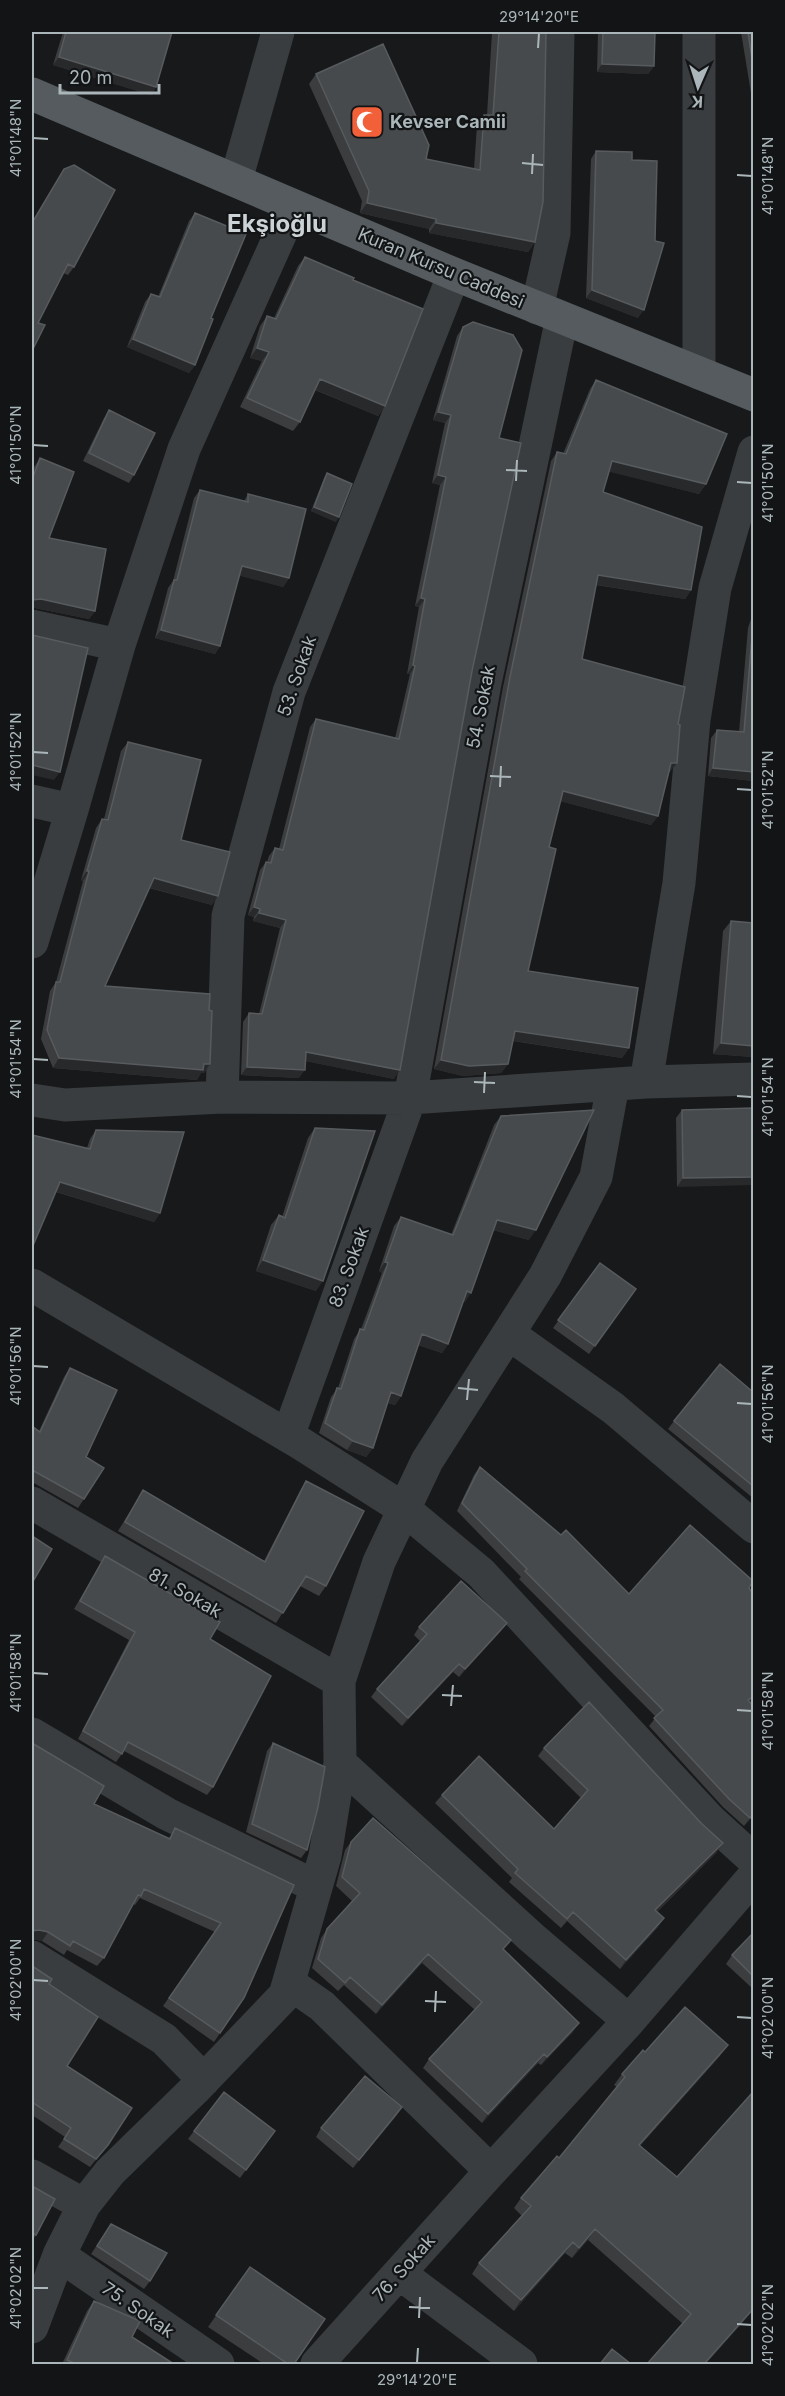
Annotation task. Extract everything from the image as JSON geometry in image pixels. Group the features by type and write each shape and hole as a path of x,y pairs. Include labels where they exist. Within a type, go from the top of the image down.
{"main road":[{"name":"Kuran Kursu Caddesi","path":"35,104 236,180 454,274 753,395"}],"street":[{"path":"236,180 278,32"},
{"name":"54. Sokak","path":"410,1098 549,313 554,233 558,32"},
{"path":"699,32 699,373"},
{"path":"33,928 72,810 118,645 184,449 293,206"},
{"name":"53. Sokak","path":"222,1097 228,916 289,692 454,274"},
{"path":"646,1082 679,883 694,720 716,588 753,452"},
{"path":"32,626 118,645"},
{"path":"32,801 72,810"},
{"path":"32,1100 65,1105 222,1097 410,1098 646,1082 753,1079"},
{"path":"32,2327 59,2255 84,2205 110,2172 204,2080 285,1995 325,1856 340,1763 339,1681 379,1562 427,1461 545,1276 596,1177 613,1085"},
{"name":"83. Sokak","path":"288,1436 410,1098"},
{"path":"32,1285 288,1436 404,1509 481,1573 710,1820 753,1860"},
{"path":"508,1334 613,1408 753,1527"},
{"name":"81. Sokak","path":"32,1503 339,1681"},
{"path":"32,1734 167,1814 315,1886"},
{"path":"340,1763 531,1937 629,2021"},
{"name":"76. Sokak","path":"316,2364 629,2021 753,1876"},
{"path":"32,1957 164,2039 204,2080"},
{"path":"289,1983 322,2006 491,2171"},
{"path":"32,2176 84,2205"},
{"name":"75. Sokak","path":"59,2255 218,2364"},
{"path":"399,2272 521,2364"}],"building":[{"path":"66,32 172,32 156,87 59,57"},
{"path":"499,32 546,32 543,202 535,242 436,223 436,219 367,203 369,191 316,74 383,44 429,145 426,159 480,170 484,115 493,115"},
{"path":"603,32 655,32 654,66 602,64"},
{"path":"748,32 753,32 753,66"},
{"path":"596,151 632,152 632,160 657,161 655,241 664,243 644,310 592,290"},
{"path":"74,165 115,190 74,267 68,264 38,323 45,325 32,351 32,223 64,169"},
{"path":"195,213 246,234 211,318 213,319 195,365 133,339 151,294 160,297"},
{"path":"305,257 423,309 385,406 320,379 300,422 247,398 269,352 257,348 267,316 276,319"},
{"path":"473,322 513,335 522,350 499,438 521,443 472,671 400,1070 306,1052 305,1070 247,1067 249,1013 262,1014 286,920 259,913 260,909 254,907 266,862 271,863 275,848 283,850 316,719 399,739 415,666 413,665 425,599 421,598 446,477 438,475 451,415 438,412 463,327"},
{"path":"596,380 727,434 706,484 612,461 603,492 702,527 691,590 598,575 582,659 685,687 678,724 680,725 677,763 671,763 658,816 563,791 549,847 556,849 528,971 638,988 629,1048 515,1031 508,1064 469,1066 441,1060 510,677 557,452 566,454"},
{"path":"109,410 155,433 134,475 89,453"},
{"path":"40,458 74,472 49,538 106,549 95,611 41,599 32,600 32,480"},
{"path":"327,473 352,484 339,517 314,507"},
{"path":"200,490 248,502 248,494 306,509 289,578 242,566 220,646 161,630 174,580 177,580"},
{"path":"753,625 753,772 713,768 717,730 744,732"},
{"path":"32,635 88,648 60,772 32,765"},
{"path":"128,742 201,760 181,840 230,852 218,896 154,878 105,986 210,994 209,1010 212,1011 210,1064 204,1064 203,1070 59,1058 47,1030 56,982 60,982 89,871 87,871 102,819 108,820"},
{"path":"731,921 753,923 753,1046 721,1043"},
{"path":"753,1108 753,1177 683,1178 682,1110"},
{"path":"594,1110 536,1230 497,1220 471,1293 467,1291 448,1344 422,1334 401,1396 391,1392 373,1448 353,1441 325,1423 337,1388 341,1389 360,1329 364,1330 388,1263 385,1262 401,1217 453,1235 501,1116"},
{"path":"315,1128 375,1131 323,1281 263,1260 279,1215 285,1218"},
{"path":"96,1130 184,1132 160,1213 60,1182 32,1248 32,1135 90,1149"},
{"path":"600,1263 636,1289 595,1346 558,1320"},
{"path":"720,1364 753,1392 753,1486 674,1421"},
{"path":"70,1368 117,1390 86,1457 104,1468 84,1499 32,1470 32,1426 40,1432"},
{"path":"480,1467 561,1535 566,1530 629,1594 690,1525 753,1581 749,1588 753,1594 753,1697 748,1700 753,1706 753,1814 750,1818 729,1799 654,1718 663,1710 525,1571 527,1569 462,1503"},
{"path":"306,1481 364,1511 326,1586 306,1576 283,1613 125,1522 143,1490 265,1562"},
{"path":"32,1536 52,1549 32,1583"},
{"path":"105,1556 220,1622 210,1639 271,1676 213,1787 128,1742 122,1754 83,1731 135,1632 80,1601"},
{"path":"461,1581 507,1623 465,1669 459,1664 408,1718 377,1689 427,1634 419,1627"},
{"path":"589,1702 702,1824 723,1843 655,1910 664,1918 626,1960 573,1912 567,1919 515,1873 518,1869 442,1795 479,1756 554,1829 588,1790 544,1748"},
{"path":"32,1743 104,1786 94,1804 170,1839 175,1828 294,1885 244,1998 220,2033 169,1998 221,1923 144,1889 141,1896 138,1895 104,1958 73,1941 70,1946 48,1932 32,1931"},
{"path":"273,1743 325,1767 307,1850 252,1824"},
{"path":"373,1818 511,1940 503,1949 579,2023 547,2057 544,2054 488,2114 429,2059 482,2002 428,1954 382,2005 350,1977 345,1983 318,1959 327,1929 360,1893 342,1877 351,1842"},
{"path":"753,1933 753,1976 732,1955"},
{"path":"32,1966 52,1979 49,1984 98,2017 67,2066 132,2108 96,2159 64,2139 71,2128 32,2102"},
{"path":"685,2007 728,2045 639,2145 677,2177 753,2092 753,2309 704,2364 647,2364 691,2314 595,2229 579,2248 573,2242 521,2300 479,2263 531,2206 521,2198 557,2156 559,2158 625,2077 622,2074"},
{"path":"365,2076 402,2107 359,2160 321,2128"},
{"path":"224,2092 275,2131 246,2170 194,2131"},
{"path":"32,2186 55,2199 36,2235 32,2232"},
{"path":"111,2224 167,2253 150,2281 97,2246"},
{"path":"250,2267 325,2319 294,2364 288,2364 216,2315"},
{"path":"94,2301 140,2321 132,2337 174,2364 77,2364 67,2360"},
{"path":"612,2349 631,2364 600,2364"}],"place":[{"name":"Kevser Camii","path":"367,122"}],"district":[{"name":"Ekşioğlu","path":"277,224"}]}
